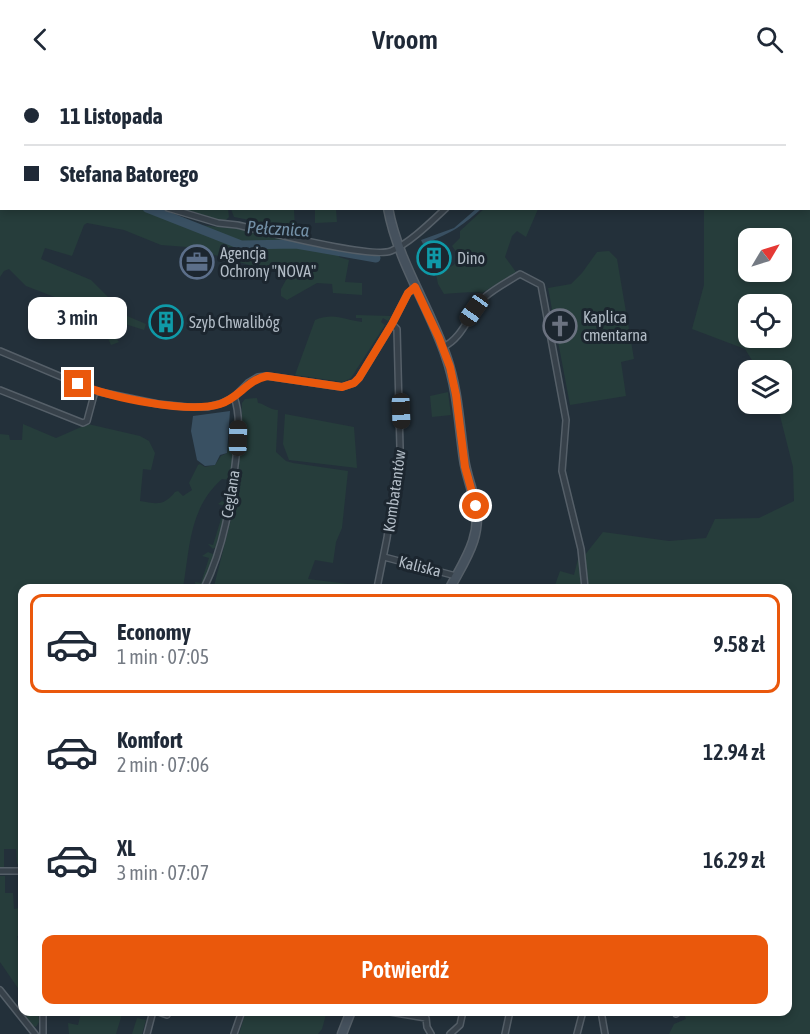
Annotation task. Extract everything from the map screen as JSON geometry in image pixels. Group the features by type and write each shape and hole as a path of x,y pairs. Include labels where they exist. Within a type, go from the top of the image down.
{"main road":[{"path":"389,213 398,247 443,347 454,383 464,460 477,513 474,542 452,584"},
{"path":"342,1034 349,1016"}],"street":[{"path":"175,210 218,223 351,249 389,252 444,210"},
{"path":"443,347 457,339 465,323 486,296 520,273 541,285 566,420 562,471 580,549 584,584"},
{"path":"0,351 95,391 158,404 196,408 222,403 234,397 248,383 267,376 342,387 354,383 359,378 408,293 415,287"},
{"name":"Kombatantów","path":"378,584 398,474 401,438 397,329 392,324"},
{"path":"0,390 83,423 91,414 95,391"},
{"name":"Ceglana","path":"206,584 219,551 232,497 238,424 238,406 234,397"},
{"name":"Kaliska","path":"384,557 456,576"},
{"path":"0,871 18,871"},
{"path":"0,990 18,1013"},
{"path":"21,1016 34,1033 43,1033 43,1016"},
{"path":"147,1034 152,1016"},
{"path":"234,1034 240,1016"},
{"path":"414,1016 426,1018 427,1027 432,1034"},
{"path":"450,1034 460,1025 462,1016"},
{"path":"505,1034 509,1016"},
{"path":"577,1034 582,1016"},
{"path":"602,1016 604,1034"}],"green space":[{"path":"0,210 150,210 199,225 248,230 340,251 339,257 349,260 345,282 362,283 362,295 333,293 332,284 317,283 287,300 281,296 281,289 286,280 284,272 266,270 187,247 161,245 124,230 87,223 84,225 72,256 45,248 41,259 91,280 127,316 146,324 144,330 122,323 114,336 119,342 111,345 103,327 94,322 78,306 26,286 9,269 4,271 0,277"},
{"path":"182,210 228,210 229,217 224,222"},
{"path":"231,210 294,210 295,229 234,217"},
{"path":"315,210 336,210 337,222 315,223"},
{"path":"483,210 538,210 526,237 517,231 512,236 505,257 516,272 482,293 444,294 438,284 436,274 461,259 452,246 460,238 460,231"},
{"path":"704,210 810,210 810,1034 669,1034 674,1024 686,1019 685,1016 792,1016 792,584 588,584 584,556 603,532 669,541 706,538 715,519 759,518 794,501 793,467 780,414 792,414 792,360 752,360 742,348 792,348 792,294 738,294 738,346 692,329 704,285"},
{"path":"609,251 617,259 634,359 621,362 626,396 570,405 548,288 571,284 597,252"},
{"path":"356,315 391,316 388,321 383,318 381,322 385,325 351,378 343,382 295,375 315,320 334,317 362,322 362,318 356,318"},
{"path":"448,392 451,415 432,417 430,396"},
{"path":"257,398 258,403 278,410 276,452 286,461 348,471 342,528 336,542 333,563 315,560 308,579 348,584 215,584 238,492 242,403 245,399"},
{"path":"285,414 354,427 357,468 289,460 283,444"},
{"path":"23,424 56,438 88,424 140,436 149,441 155,453 151,470 143,469 140,501 151,503 164,502 178,491 183,496 192,490 189,483 198,465 205,467 215,465 221,456 227,453 229,442 236,442 230,480 222,479 211,490 197,515 184,584 18,584 18,864 16,849 4,849 4,867 0,867 0,434 9,435 10,440 22,440"},
{"path":"222,501 227,503 216,547 213,549 208,544 213,545 225,506 218,504"},
{"path":"208,552 215,555 203,584 195,584 195,582 201,583 209,558 202,556"},
{"path":"579,555 583,584 555,584 560,571 574,575"},
{"path":"0,876 5,876 5,893 13,893 14,909 18,908 18,988 0,962"},
{"path":"38,1016 39,1022 36,1027 31,1025 25,1017"},
{"path":"80,1016 121,1016 116,1034 69,1034 68,1023 78,1025"},
{"path":"244,1016 326,1016 318,1034 239,1034"},
{"path":"137,1018 146,1020 142,1034 132,1034"}],"water":[{"path":"475,210 480,210 447,234 423,244 421,240 454,228"},
{"path":"230,411 227,453 220,455 215,465 205,466 197,460 191,431 193,416"}],"waterway":[{"name":"Pełcznica","path":"152,210 241,245 296,244 376,258"}],"place":[{"name":"Dino","path":"434,258"},
{"name":"Agencja Ochrony \"NOVA\"","path":"197,262"},
{"name":"Szyb Chwalibóg","path":"166,322"},
{"name":"Kaplica cmentarna","path":"560,326"}],"route":[{"path":"78,384 95,391 158,404 196,408 222,403 234,397 248,383 267,376 348,386 359,378 408,293 415,287 450,367 465,467 476,506"}]}
